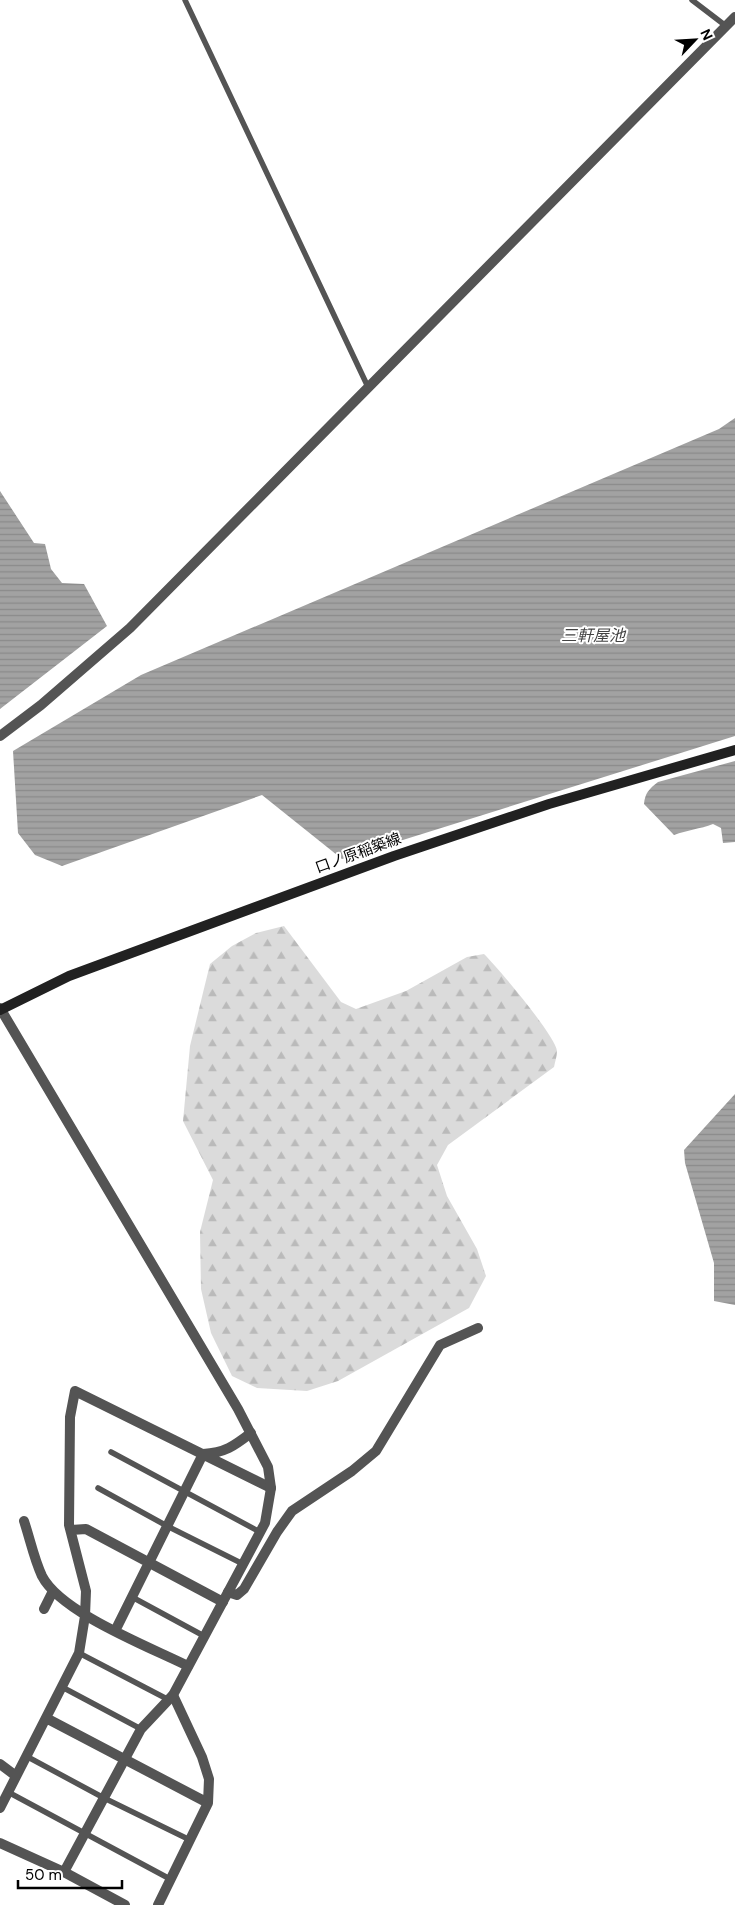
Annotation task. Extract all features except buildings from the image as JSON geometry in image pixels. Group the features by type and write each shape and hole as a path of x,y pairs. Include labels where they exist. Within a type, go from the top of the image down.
{"main road":[{"name":"口ノ原稲築線","path":"1,1009 69,976 394,856 549,804 735,750"}],"street":[{"path":"0,736 41,705 130,628 735,17"},
{"path":"1,1009 251,1433 268,1467 271,1488 266,1523 171,1697 141,1729 64,1872"},
{"path":"228,1592 237,1595 244,1589 277,1532 292,1512 352,1471 376,1451 440,1344 478,1328"},
{"path":"0,1808 79,1653 86,1616 86,1591 70,1530 70,1417 75,1391 271,1488"},
{"path":"203,1454 218,1453 226,1450 251,1433"},
{"path":"116,1631 203,1454"},
{"path":"24,1521 42,1576 53,1591 86,1616 188,1666"},
{"path":"70,1530 86,1529 223,1602"},
{"path":"44,1609 53,1591"},
{"path":"158,1905 208,1803 209,1779 202,1757 171,1697"},
{"path":"46,1718 208,1803"},
{"path":"0,1764 16,1776"},
{"path":"0,1843 64,1872 124,1905"}],"lane":[{"path":"185,0 368,387"},
{"path":"692,0 726,26"},
{"path":"111,1452 184,1493 260,1532"},
{"path":"98,1488 243,1564"},
{"path":"132,1597 204,1636"},
{"path":"79,1653 171,1697"},
{"path":"62,1687 141,1729"},
{"path":"26,1756 104,1798 190,1840"},
{"path":"8,1792 170,1879"}],"green space":[{"path":"284,926 341,1002 356,1009 406,991 467,957 484,954 537,1017 547,1031 557,1051 554,1067 448,1145 437,1165 447,1196 477,1249 486,1276 469,1308 338,1381 307,1391 257,1388 232,1376 211,1333 201,1289 200,1232 213,1180 183,1121 190,1046 210,964 232,946 256,933"}],"water":[{"name":"三軒屋池","path":"735,418 735,736 342,859 262,795 62,866 35,855 18,833 13,751 141,675 719,429"},
{"path":"0,491 34,543 45,544 51,569 62,583 84,584 107,626 0,709"},
{"path":"735,761 735,842 723,843 721,828 713,824 674,835 644,804 648,792 658,782"},
{"path":"735,1094 735,1305 714,1301 714,1263 685,1163 684,1150"}]}
